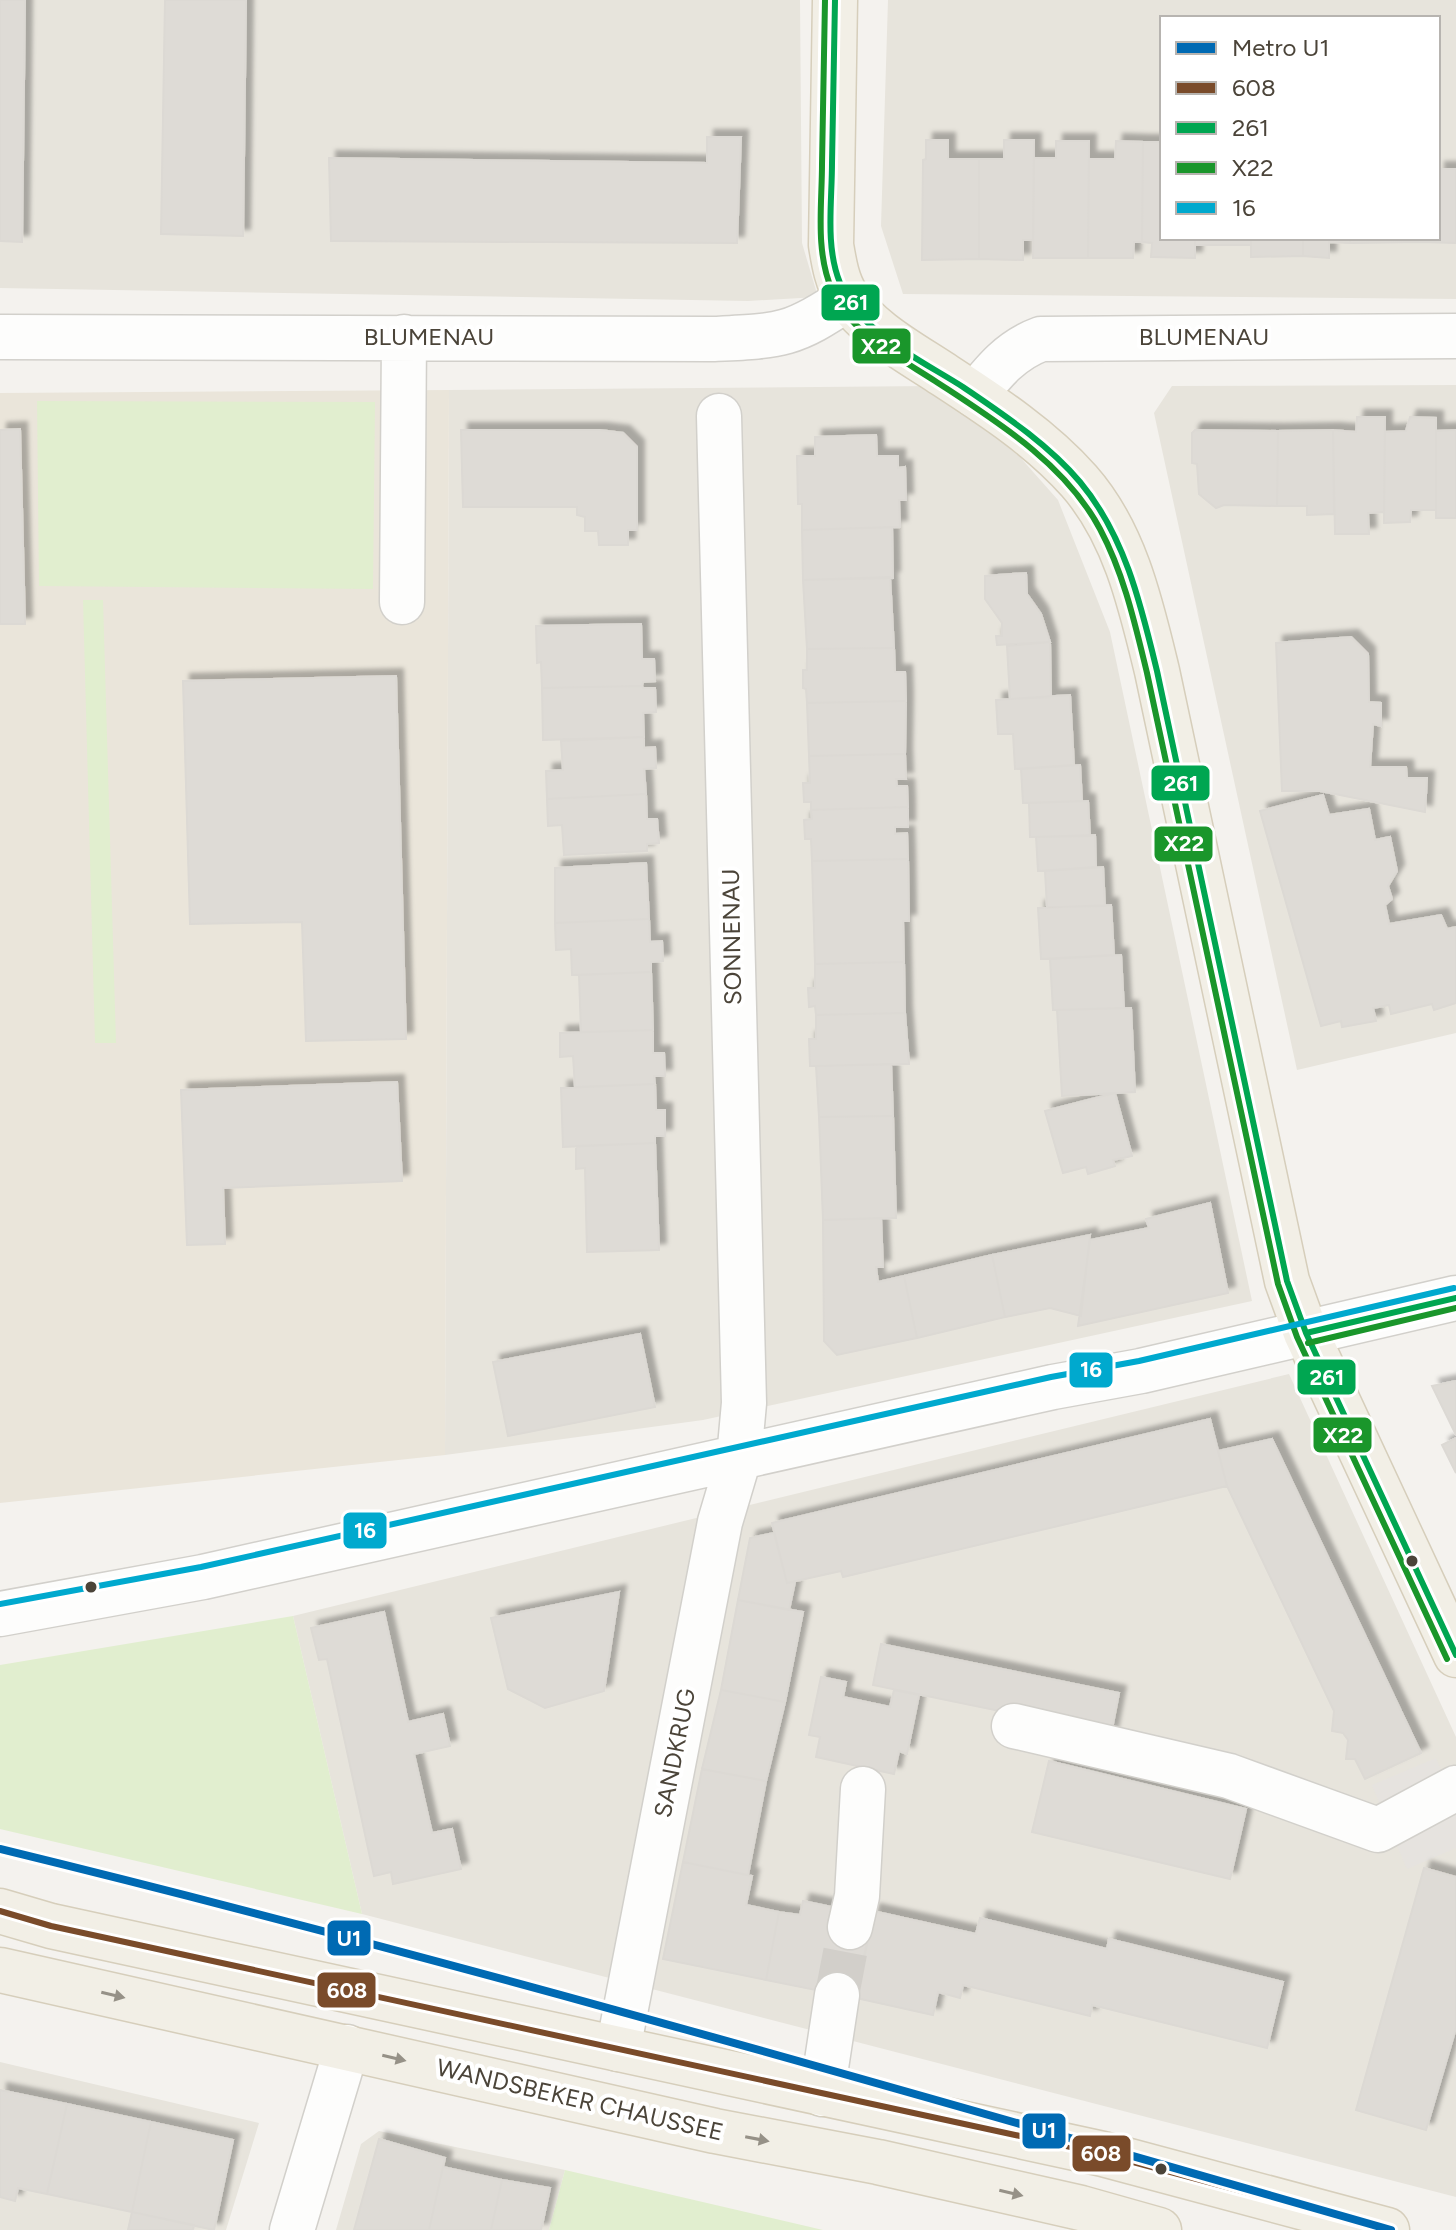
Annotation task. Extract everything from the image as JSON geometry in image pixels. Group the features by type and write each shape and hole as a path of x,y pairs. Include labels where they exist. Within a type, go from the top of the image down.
{"main road":[{"path":"835,0 831,245 839,280 848,298 879,330 1034,437 1081,483 1115,536 1157,671 1287,1281 1306,1333 1456,1655"},
{"path":"0,1911 51,1926 1103,2154 1387,2230"},
{"name":"WANDSBEKER CHAUSSEE","path":"0,1970 715,2131 878,2162 1081,2208 1159,2230"}],"street":[{"name":"BLUMENAU","path":"0,337 714,339 772,336 806,325 848,298"},
{"name":"BLUMENAU","path":"975,395 1007,358 1027,344 1041,339 1456,336"},
{"path":"402,602 404,337"},
{"name":"SONNENAU","path":"719,416 744,1403 739,1458"},
{"path":"0,1614 203,1577 1053,1387 1141,1371 1456,1298"},
{"name":"SANDKRUG","path":"618,2049 720,1522 739,1458"},
{"path":"0,1593 93,1597"},
{"path":"1014,1726 1229,1776 1378,1830 1456,1788"},
{"path":"850,1927 857,1896 863,1789"},
{"path":"822,2094 837,1995"},
{"path":"292,2230 347,2047"}],"shaded area":[{"path":"0,0 800,0 802,243 818,297 748,301 0,288"},
{"path":"888,0 1456,0 1456,299 903,294 881,226"},
{"path":"1456,385 1456,1033 1297,1070 1154,413 1172,386"},
{"path":"931,386 1019,456 1058,500 1110,632 1252,1301 703,1420 445,1455 449,390"},
{"path":"449,390 445,1455 0,1503 0,393"},
{"path":"1289,1374 1456,1737 1456,2197 362,1914 293,1616"},
{"path":"1436,1758 1456,1806 1456,1848 1407,1869 1372,1785"},
{"path":"0,2062 259,2123 226,2230 0,2230"},
{"path":"379,2131 565,2170 549,2230 336,2230 361,2144"}],"green space":[{"path":"37,401 375,402 373,589 39,586"},
{"path":"83,600 103,600 116,1043 95,1043"},
{"path":"293,1616 362,1914 0,1829 0,1665"},
{"path":"565,2170 823,2230 549,2230"}],"building":[{"path":"0,0 25,0 22,242 0,241"},
{"path":"165,0 246,0 243,236 161,234"},
{"path":"707,137 741,137 737,243 331,241 329,158 707,163"},
{"path":"926,140 948,140 948,159 979,159 979,259 922,260"},
{"path":"1004,140 1034,140 1033,240 1023,240 1023,260 979,259 979,159 1004,159"},
{"path":"1056,141 1089,141 1088,258 1033,258 1034,158 1056,158"},
{"path":"1116,141 1143,142 1142,242 1134,242 1133,258 1088,258 1089,159 1115,159"},
{"path":"1143,142 1160,142 1160,240 1195,240 1195,258 1151,257 1152,243 1142,242"},
{"path":"1440,169 1456,169 1456,243 1421,242 1440,240"},
{"path":"1195,240 1251,240 1251,245 1195,245"},
{"path":"1251,240 1303,240 1303,256 1251,257"},
{"path":"1303,240 1350,240 1350,243 1329,242 1329,258 1303,256"},
{"path":"1350,240 1421,242 1350,243"},
{"path":"1357,417 1385,417 1384,512 1368,513 1369,534 1335,534 1333,430 1356,432"},
{"path":"1410,417 1436,418 1436,510 1411,510 1410,522 1384,523 1385,432 1406,431"},
{"path":"20,429 25,624 0,624 0,430"},
{"path":"461,430 600,430 623,433 637,447 637,530 628,530 628,545 599,545 598,531 585,531 585,517 577,515 577,507 463,507"},
{"path":"1195,430 1278,431 1277,506 1224,505 1216,508 1199,494 1197,464 1192,463 1192,433"},
{"path":"1333,430 1334,514 1307,515 1307,506 1277,506 1278,431"},
{"path":"1456,430 1456,518 1436,518 1436,431"},
{"path":"876,435 877,456 898,456 898,468 905,467 906,500 899,500 900,527 802,530 797,456 815,456 815,437"},
{"path":"892,527 893,578 803,580 802,530"},
{"path":"1026,573 1027,594 1041,614 1050,642 997,645 996,636 1002,636 1002,623 985,599 985,576"},
{"path":"890,577 894,648 807,649 803,580"},
{"path":"641,624 642,659 654,659 655,681 643,682 642,686 542,688 541,662 537,663 536,626"},
{"path":"1351,637 1368,654 1369,702 1381,703 1381,726 1373,724 1370,767 1406,767 1407,778 1427,778 1425,812 1320,791 1282,791 1276,643"},
{"path":"1050,642 1051,697 1010,699 1007,646"},
{"path":"894,648 895,672 905,672 906,701 807,703 803,670 807,670 807,649"},
{"path":"396,676 406,1039 306,1041 302,922 190,924 183,681"},
{"path":"542,688 655,688 656,712 643,713 644,737 543,740"},
{"path":"1070,695 1074,765 1015,769 1013,734 998,734 996,700"},
{"path":"906,701 905,754 809,756 807,703"},
{"path":"644,737 644,748 655,747 656,768 644,769 646,794 547,799 546,771 563,770 561,741"},
{"path":"905,754 906,779 896,779 897,786 907,786 908,807 811,810 811,802 804,802 803,783 810,783 809,756"},
{"path":"1080,765 1082,801 1023,803 1021,769"},
{"path":"646,794 647,819 657,819 659,843 647,844 647,851 564,855 562,825 548,826 547,799"},
{"path":"1323,795 1329,815 1369,809 1375,840 1390,837 1397,871 1388,886 1392,899 1385,905 1389,924 1441,915 1447,929 1456,927 1456,1003 1434,1010 1432,1004 1391,1014 1389,1005 1373,1008 1376,1021 1342,1027 1341,1021 1321,1026 1260,811"},
{"path":"1088,801 1090,836 1030,837 1029,803"},
{"path":"908,807 908,827 895,827 895,834 907,833 908,859 812,861 811,839 805,839 804,820 812,819 811,810"},
{"path":"1095,835 1096,867 1038,871 1036,837"},
{"path":"908,859 909,921 903,921 904,962 815,964 812,861"},
{"path":"646,863 649,919 555,923 555,868"},
{"path":"1103,867 1105,906 1047,907 1045,871"},
{"path":"1111,905 1114,955 1041,959 1038,908"},
{"path":"649,919 650,942 662,941 663,961 651,962 651,972 572,975 571,949 556,950 555,923"},
{"path":"1121,955 1124,1008 1053,1010 1050,959"},
{"path":"904,962 905,1013 816,1015 815,1006 809,1007 808,988 815,988 815,964"},
{"path":"651,972 653,1030 581,1032 579,975"},
{"path":"1131,1008 1135,1092 1062,1096 1057,1010"},
{"path":"905,1013 909,1064 810,1066 809,1039 816,1039 816,1015"},
{"path":"653,1030 653,1053 664,1053 665,1076 654,1076 655,1084 575,1087 573,1056 560,1057 560,1033"},
{"path":"891,1064 893,1116 819,1117 816,1066"},
{"path":"397,1082 402,1181 223,1188 225,1244 187,1245 181,1090"},
{"path":"655,1084 656,1110 665,1110 665,1136 655,1136 655,1143 563,1147 561,1088"},
{"path":"1115,1093 1132,1156 1113,1160 1115,1166 1088,1174 1086,1167 1063,1173 1045,1111"},
{"path":"893,1116 896,1218 823,1220 819,1117"},
{"path":"655,1143 659,1250 587,1252 585,1168 576,1169 576,1146"},
{"path":"1210,1203 1228,1293 1078,1326 1090,1240 1149,1228 1146,1219"},
{"path":"881,1218 883,1267 876,1267 878,1282 904,1276 917,1338 837,1355 824,1341 823,1220"},
{"path":"1090,1235 1081,1316 1050,1308 1005,1317 992,1255"},
{"path":"992,1255 1005,1317 917,1338 904,1276"},
{"path":"640,1334 655,1407 508,1436 493,1362"},
{"path":"1456,1381 1456,1435 1432,1386"},
{"path":"1210,1419 1227,1486 843,1577 841,1571 787,1583 772,1523"},
{"path":"1456,1438 1456,1473 1442,1445"},
{"path":"1272,1439 1421,1753 1365,1779 1355,1759 1346,1759 1348,1740 1343,1733 1332,1731 1334,1711 1227,1486 1218,1451"},
{"path":"774,1533 787,1583 795,1582 789,1610 738,1600 750,1538"},
{"path":"619,1592 604,1691 545,1708 508,1689 491,1618"},
{"path":"738,1600 803,1612 785,1702 721,1690"},
{"path":"384,1612 408,1722 443,1714 450,1746 414,1754 432,1833 452,1829 461,1869 393,1884 391,1872 374,1876 327,1659 319,1660 311,1628"},
{"path":"881,1644 1119,1693 1111,1734 873,1685"},
{"path":"821,1677 846,1682 843,1697 890,1707 894,1690 919,1695 907,1754 899,1751 894,1774 816,1757 820,1737 809,1735"},
{"path":"721,1690 785,1702 766,1781 702,1769"},
{"path":"1049,1761 1246,1809 1230,1879 1032,1832"},
{"path":"702,1769 766,1781 748,1875 683,1862"},
{"path":"683,1862 752,1876 746,1905 779,1912 766,1980 663,1959"},
{"path":"1424,1868 1456,1877 1456,2028 1426,2130 1356,2110"},
{"path":"803,1901 832,1907 828,1922 870,1930 856,1998 766,1980 779,1912 800,1915"},
{"path":"873,1911 976,1934 980,1918 1107,1949 1109,1939 1283,1982 1267,2048 1092,2005 1090,2016 963,1985 960,1998 938,1992 933,2015 856,1998"},
{"path":"0,2090 67,2104 47,2194 18,2188 15,2201 0,2197"},
{"path":"67,2104 151,2122 132,2212 47,2194"},
{"path":"151,2122 233,2140 214,2230 132,2212"},
{"path":"379,2139 445,2158 429,2230 354,2230"},
{"path":"443,2167 502,2180 491,2230 429,2230"},
{"path":"502,2180 550,2188 541,2230 491,2230"},
{"path":"132,2212 194,2225 193,2230 128,2230"}],"tunnel":[{"path":"837,1995 850,1927"}],"metro line":[{"name":"U1","path":"0,1849 524,1985 1391,2230"}],"transit line":[{"name":"X22","path":"825,0 821,228 823,260 832,290 850,319 876,343 1005,428 1048,464 1085,505 1108,546 1128,600 1147,673 1278,1284 1297,1337 1447,1659"},
{"name":"261","path":"835,0 830,224 832,254 840,283 862,317 893,344 994,408 1054,455 1096,503 1120,548 1137,596 1157,671 1287,1281 1306,1333 1456,1655"},
{"name":"16","path":"0,1604 201,1567 1051,1377 1139,1361 1454,1288"},
{"name":"261","path":"1306,1333 1456,1298"},
{"name":"X22","path":"1308,1343 1456,1308"},
{"name":"608","path":"0,1911 51,1926 1103,2154 1387,2230"}]}
